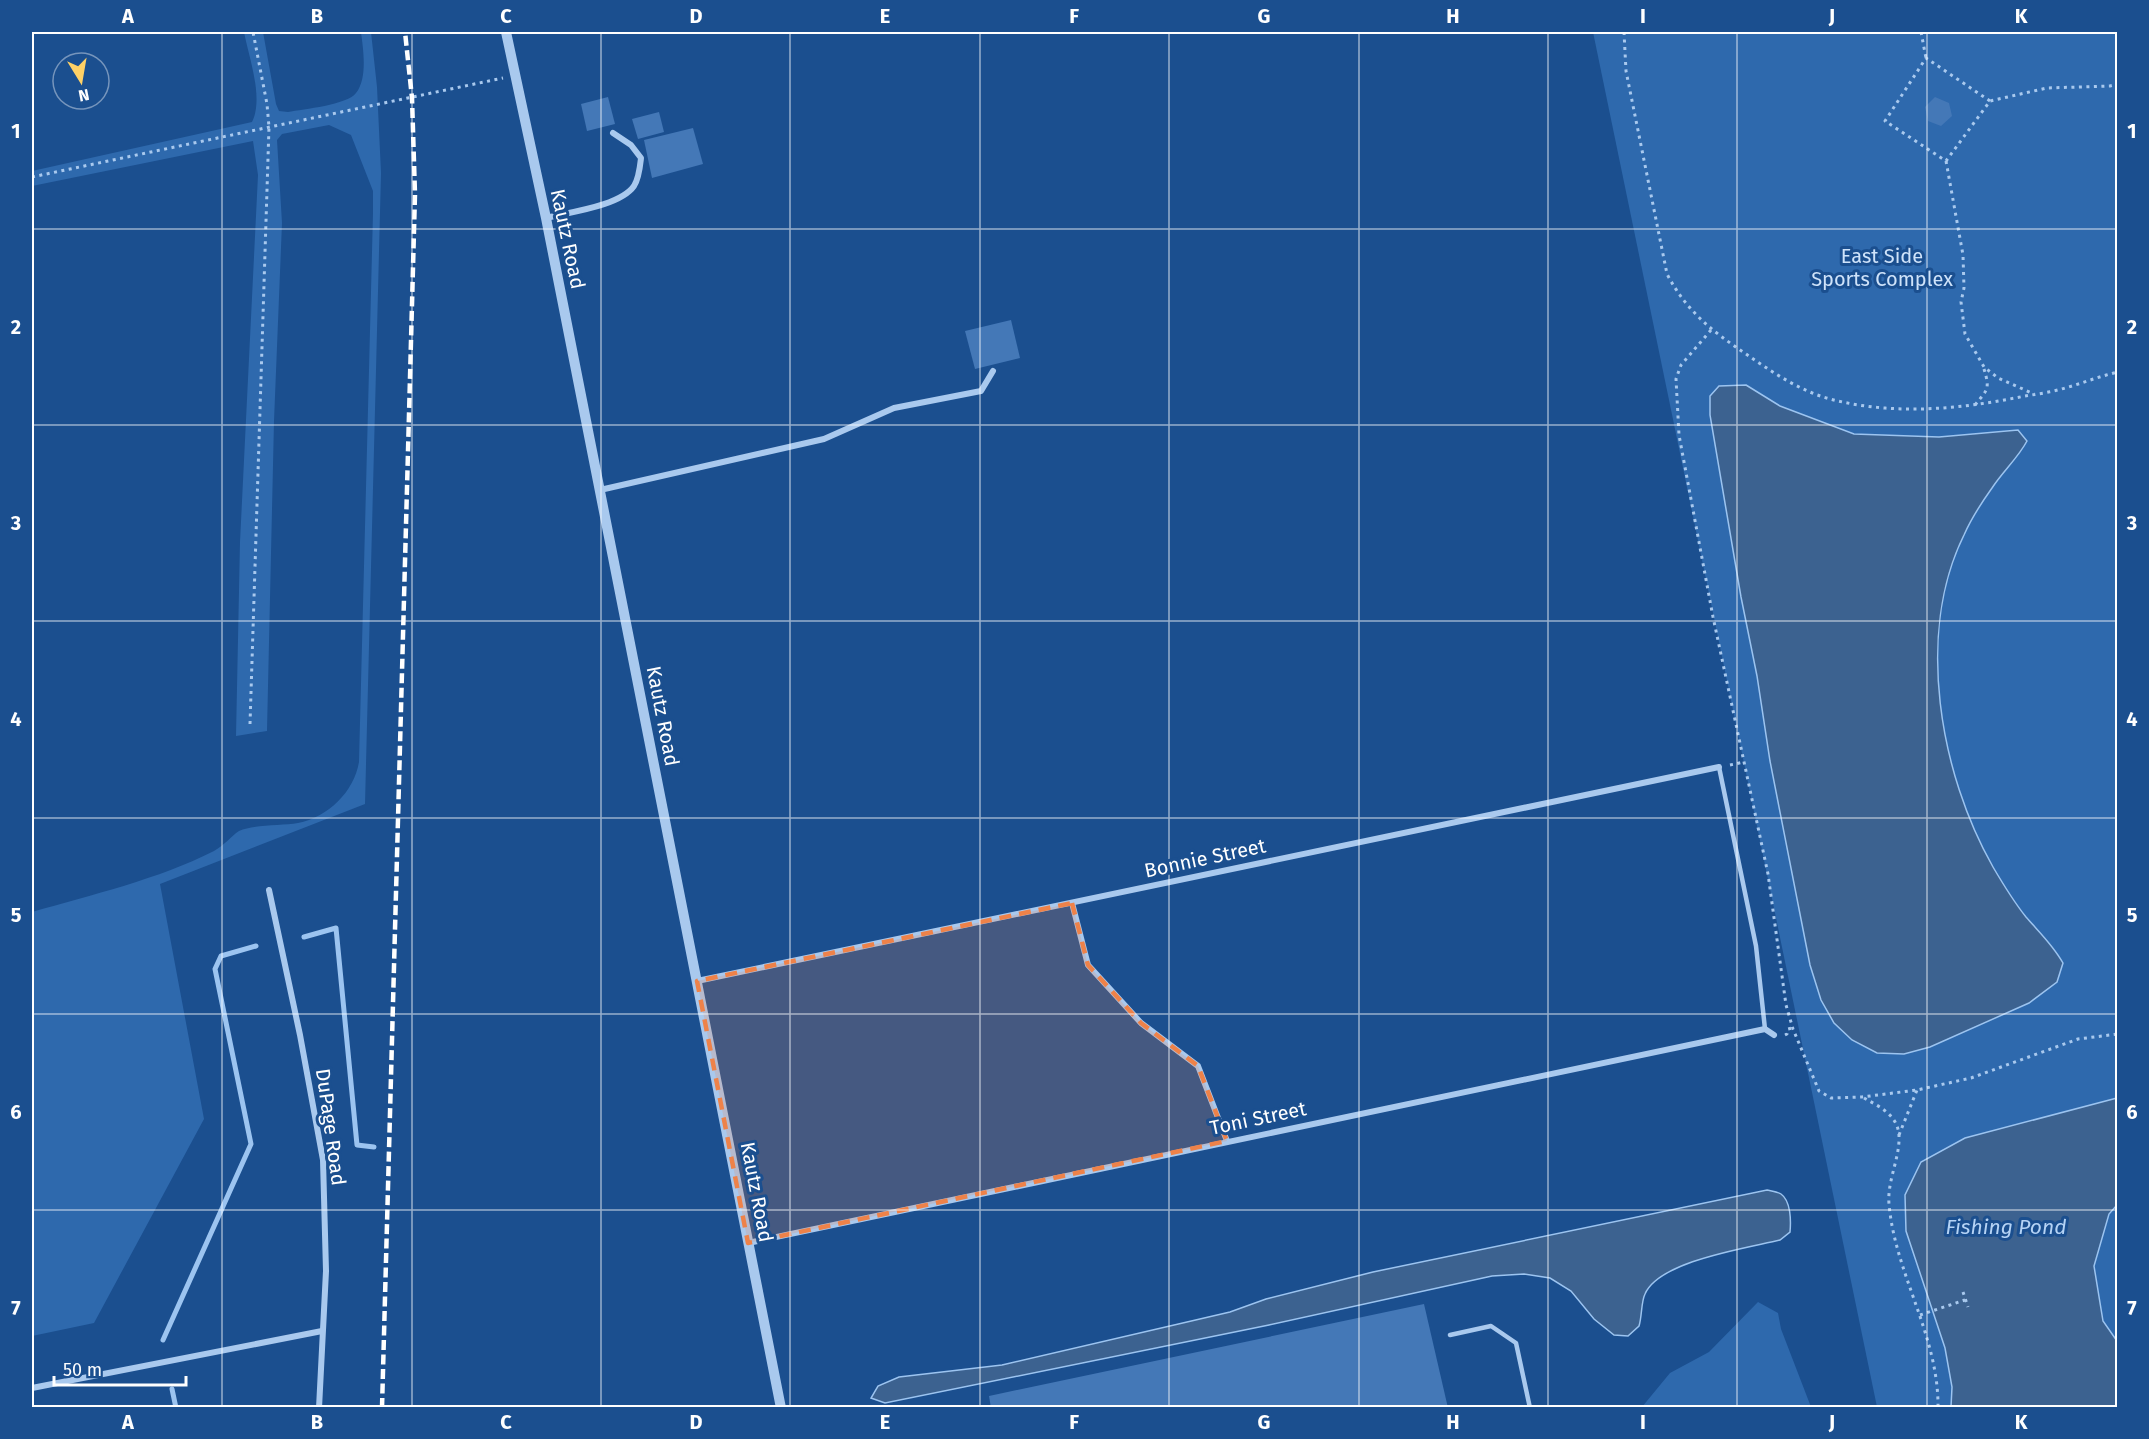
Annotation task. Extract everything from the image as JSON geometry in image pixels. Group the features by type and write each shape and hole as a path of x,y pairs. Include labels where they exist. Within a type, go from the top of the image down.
{"street":[{"name":"Kautz Road","path":"506,32 546,218 781,1407"},
{"path":"546,218 609,202 623,196 634,185 641,158 632,145 613,133"},
{"path":"600,490 824,439 894,408 981,391 993,370"},
{"name":"Bonnie Street","path":"697,981 1719,767"},
{"name":"DuPage Road","path":"269,890 300,1035 323,1160 326,1271 319,1407"},
{"path":"1072,903 1088,965 1141,1023 1198,1066 1227,1141"},
{"path":"1765,1029 1774,1035"},
{"name":"Toni Street","path":"748,1243 1765,1029"},
{"path":"32,1388 322,1331"}],"lane":[{"path":"1719,767 1756,946 1765,1029"},
{"path":"1450,1335 1491,1326 1516,1343 1530,1407"}],"path":[{"path":"250,724 269,128 267,104 253,32"},
{"path":"1624,32 1626,71 1667,274 1678,296 1712,330 1788,381 1830,399 1872,407 1913,410 1975,405 2064,389 2118,372"},
{"path":"1921,32 1926,58 1885,121 1946,160"},
{"path":"1926,58 1990,101"},
{"path":"32,177 514,76"},
{"path":"1975,405 1988,390 1989,384 1984,367 1965,334 1961,302 1964,275 1963,255 1946,160 1990,101 2047,88 2118,84"},
{"path":"1712,330 1681,365 1676,379 1679,435 1713,617 1768,874 1786,1005 1792,1028 1819,1091 1831,1098 1862,1097 1917,1090 1971,1078 2078,1039 2118,1034"},
{"path":"1984,367 1998,378 2035,394"},
{"path":"1917,1090 1899,1137 1889,1202 1898,1250 1935,1364 1938,1407"},
{"path":"1862,1097 1885,1109 1895,1122 1899,1137"},
{"path":"1963,1292 1968,1307"},
{"path":"1920,1315 1965,1300"}],"highlighted area":[{"path":"1072,903 1088,965 1141,1023 1198,1066 1227,1141 748,1243 697,981"}],"green space":[{"path":"244,32 263,32 276,104 279,111 288,112 344,101 356,93 360,87 363,71 361,32 371,32 377,87 381,173 365,804 160,884 204,1119 94,1323 32,1336 32,912 171,870 214,851 236,833 245,829 309,820 329,809 345,793 352,783 359,762 373,191 351,135 329,125 282,134 277,140 282,223 274,421 267,731 236,736 240,542 258,175 253,141 32,186 32,171 252,122 257,101"},
{"name":"East Side Sports Complex","path":"1593,32 2117,32 2117,1407 1877,1407"},
{"path":"1758,1302 1778,1313 1781,1329 1811,1407 1642,1407 1670,1373 1709,1352"}],"water":[{"path":"1746,385 1780,406 1854,434 1939,437 2018,430 2027,441 1973,517 1949,574 1940,616 1938,659 1940,703 1959,790 1975,830 1993,867 2013,899 2063,963 2057,982 2029,1003 1930,1047 1904,1054 1877,1053 1852,1040 1834,1023 1821,1000 1810,965 1770,761 1710,415 1710,396 1719,386"},
{"name":"Fishing Pond","path":"2117,1098 2117,1205 2109,1214 2094,1266 2103,1321 2117,1341 2117,1407 1951,1407 1952,1387 1945,1348 1906,1231 1905,1195 1921,1162 1965,1138"},
{"path":"1767,1190 1781,1194 1787,1201 1790,1232 1780,1240 1705,1258 1667,1273 1653,1283 1645,1294 1639,1326 1628,1336 1614,1335 1594,1319 1571,1291 1550,1278 1524,1274 1492,1276 1269,1325 885,1403 871,1398 878,1386 899,1377 1002,1365 1230,1312 1266,1299 1373,1272"}],"building":[{"path":"608,97 615,124 587,131 581,104"},
{"path":"1935,97 1949,103 1952,116 1941,126 1928,121 1925,107"},
{"path":"659,112 664,132 638,139 632,119"},
{"path":"693,128 703,164 652,178 644,140"},
{"path":"1011,320 1020,358 975,369 965,331"},
{"path":"1424,1304 1448,1408 991,1408 989,1396"}],"waterway":[{"path":"304,937 336,928 357,1145 374,1147"},
{"path":"163,1340 251,1144 215,969 221,956 256,946"},
{"path":"172,1389 176,1408"}],"railway":[{"path":"382,1408 415,194 412,98 405,32"}]}
